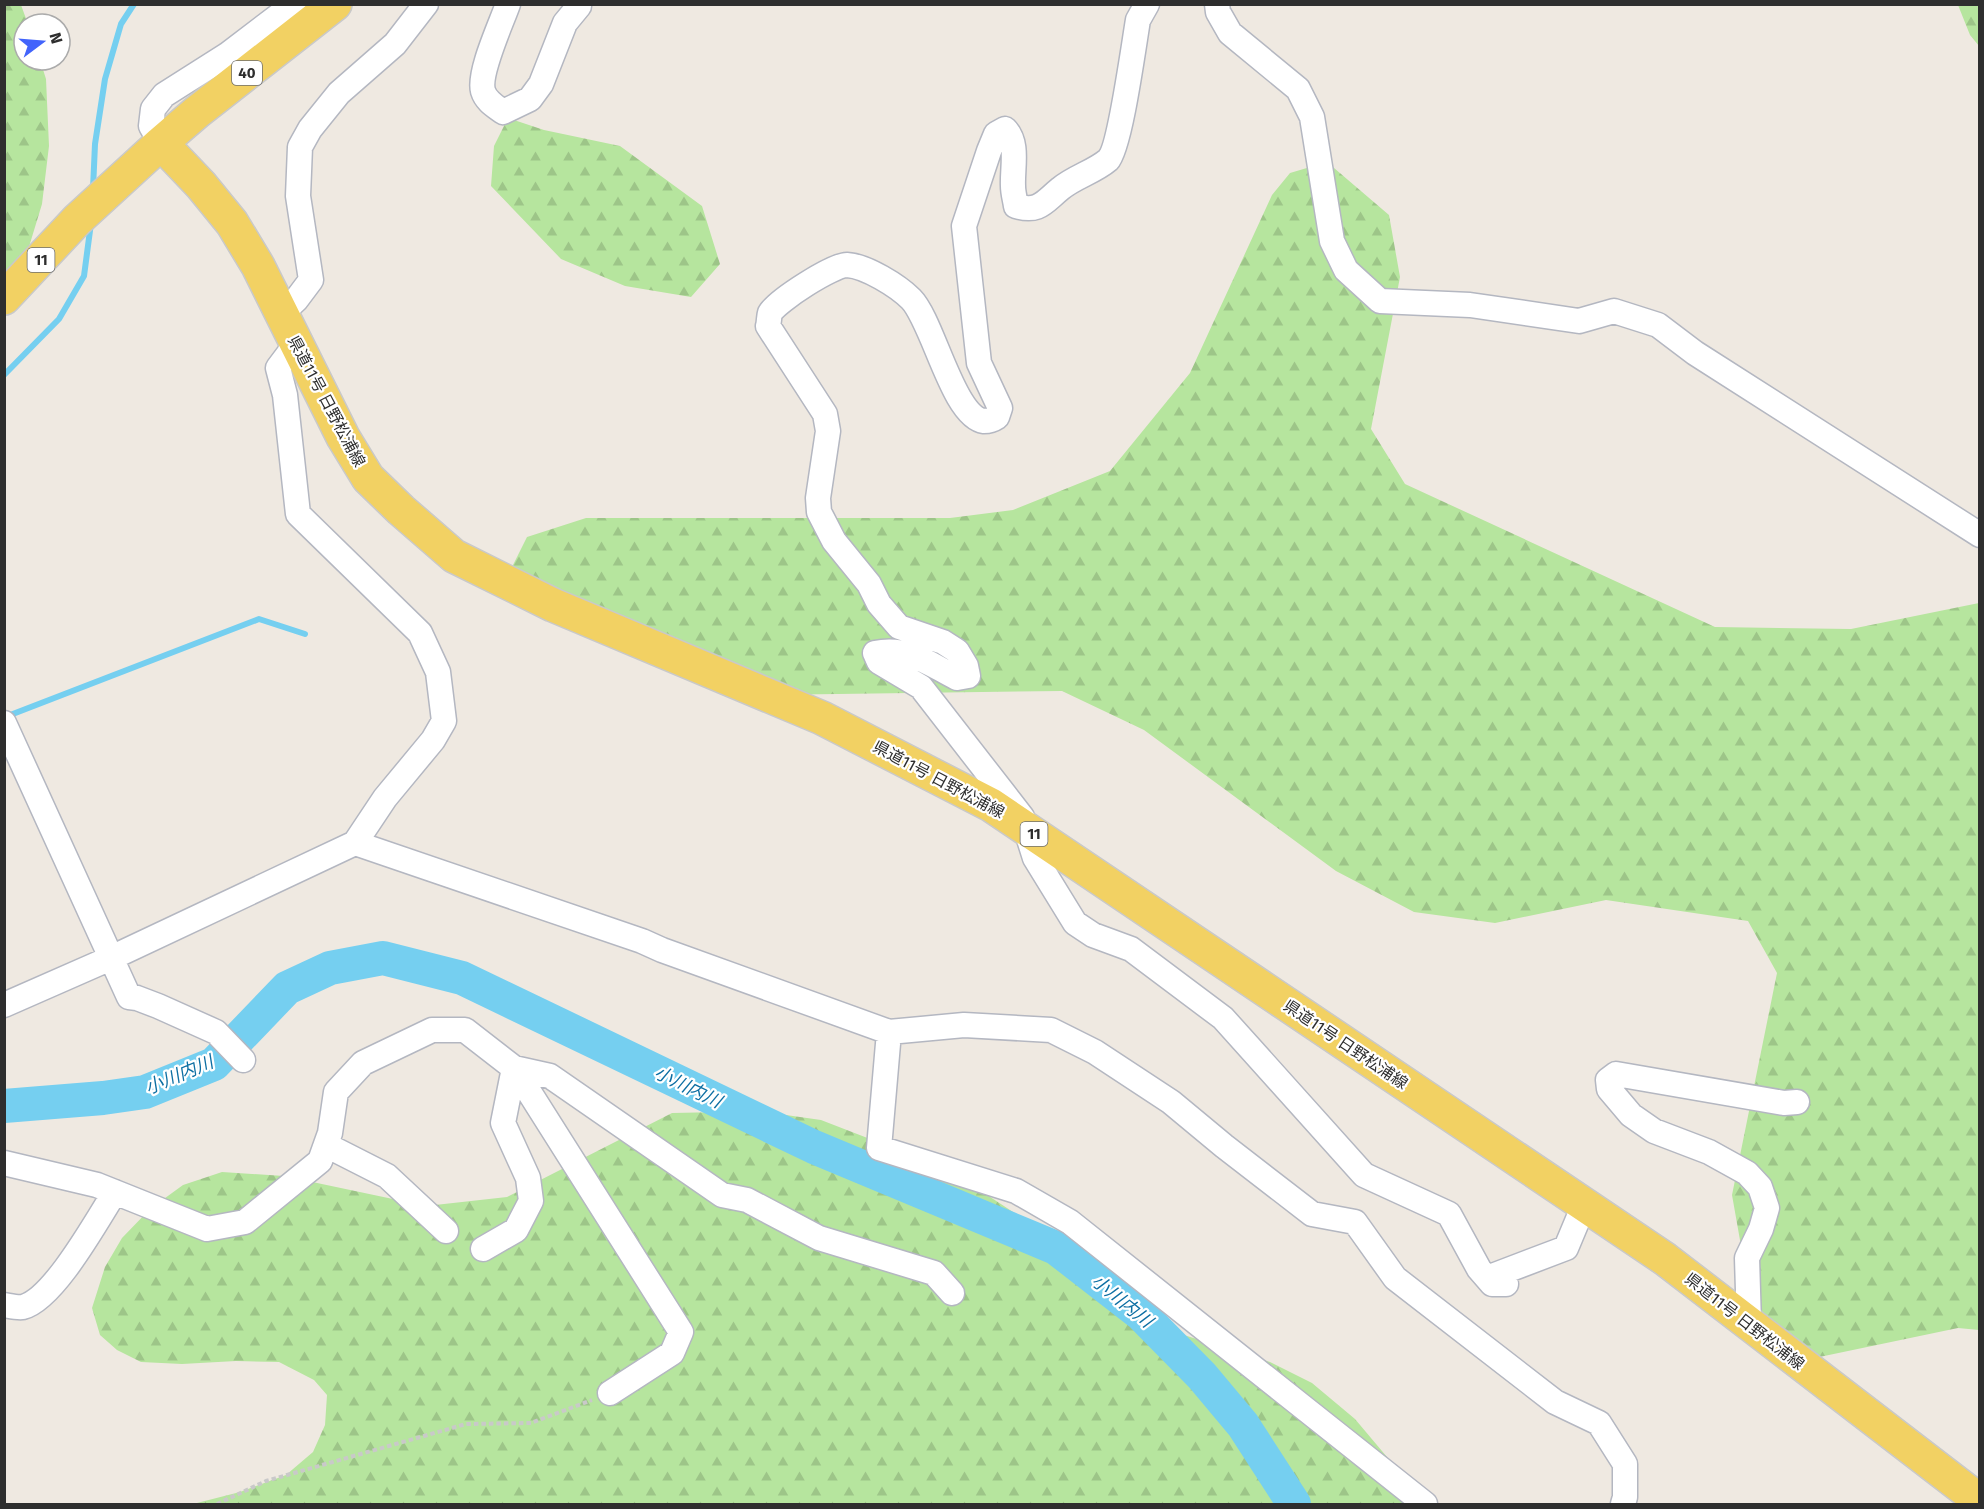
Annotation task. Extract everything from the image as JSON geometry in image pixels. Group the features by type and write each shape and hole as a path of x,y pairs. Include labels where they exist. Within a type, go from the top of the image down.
{"main road":[{"name":"40","path":"161,143 335,4"},
{"name":"11","path":"4,298 77,220 161,143"},
{"name":"県道11号 日野松浦線","path":"161,143 201,185 232,223 258,266 343,437 368,478 454,556 553,605 822,718 990,805 1665,1260 1980,1501"}],"street":[{"path":"161,143 151,126 153,110 164,95 227,55 294,4"},
{"path":"281,314 296,300 310,280 298,196 300,147 310,129 339,93 395,44 426,4"},
{"path":"508,4 482,77 483,93 489,103 502,112 530,99 536,91 541,84 565,23 579,6"},
{"path":"1147,4 1138,20 1118,136 1109,159 1062,187 1043,205 1028,209 1016,206 1012,188 1014,168 1011,136 1005,129 996,134 989,151 963,226 980,363 1000,408 997,417 986,421 974,417 960,401 916,304 899,287 868,272 846,265 828,272 797,289 770,313 768,326 825,414 828,431 819,512 834,541 868,584 879,604 899,627 943,642 957,651 966,666 968,676 957,678 918,656 889,650 875,653 879,662 921,687 1022,817 1035,858 1075,923 1093,935 1131,950 1223,1018 1364,1175 1449,1214 1479,1269 1496,1281 1566,1248 1584,1205"},
{"path":"1217,4 1218,12 1230,33 1298,89 1312,117 1332,241 1346,270 1380,301 1470,305 1579,321 1614,311 1658,325 1695,353 1980,536"},
{"path":"4,1005 111,958 355,843 385,798 433,740 444,721 438,672 420,633 298,514 285,395 278,368 296,344"},
{"path":"4,723 129,997 158,1006 216,1032 243,1060"},
{"path":"355,843 642,941 889,1032 964,1025 1051,1030 1095,1052 1171,1102 1312,1214 1355,1222 1395,1278 1555,1402 1599,1423 1625,1464 1623,1504"},
{"path":"4,1163 98,1185 207,1229 244,1222 320,1161 330,1133 336,1092 363,1063 432,1030 465,1030 514,1068 681,1332 672,1353 610,1393"},
{"path":"889,1032 879,1148 1016,1191 1070,1222 1425,1504"},
{"path":"483,1249 516,1230 531,1201 528,1178 503,1123 514,1068"},
{"path":"514,1068 550,1076 722,1195 747,1200 819,1238 934,1273 952,1293"},
{"path":"1749,1324 1747,1258 1761,1229 1767,1208 1760,1187 1747,1173 1709,1152 1654,1131 1631,1115 1609,1089 1608,1080 1616,1074 1784,1103 1797,1102"},
{"path":"326,1144 387,1176 446,1231"},
{"path":"4,1305 23,1307 43,1296 69,1264 115,1192"}],"path":[{"path":"217,1504 266,1481 444,1430 466,1424 531,1423 610,1393"}],"green space":[{"path":"5,5 21,5 24,12 12,12 12,72 44,72 49,146 42,204 25,260 5,283"},
{"path":"1958,5 1979,5 1979,46 1970,35"},
{"path":"508,118 544,130 620,146 702,206 720,264 691,297 625,286 561,259 491,186 494,146"},
{"path":"1327,162 1389,215 1400,277 1371,429 1405,484 1715,627 1851,629 1979,603 1979,1330 1958,1328 1805,1360 1752,1308 1732,1195 1777,973 1748,921 1606,900 1495,923 1414,912 1336,871 1144,730 1062,691 765,695 512,567 527,537 586,518 950,518 1013,510 1110,471 1190,373 1272,195 1290,173"},
{"path":"672,1113 779,1114 821,1120 932,1163 978,1189 1019,1216 1078,1281 1136,1320 1270,1362 1312,1383 1355,1419 1387,1457 1409,1504 193,1504 240,1492 286,1475 313,1452 325,1425 327,1395 314,1380 279,1362 236,1361 182,1364 141,1362 117,1350 100,1335 92,1308 105,1267 122,1238 150,1209 183,1185 222,1172 284,1176 426,1206 507,1197"}],"waterway":[{"path":"93,189 95,144 105,79 121,24 134,4"},
{"path":"4,375 59,319 84,276 91,223"},
{"path":"5,717 259,619 305,634"},
{"name":"小川内川","path":"4,1106 103,1098 145,1092 214,1064 287,988 330,968 383,958 462,978 814,1147 1056,1248 1141,1314 1202,1376 1243,1425 1294,1504"}]}
